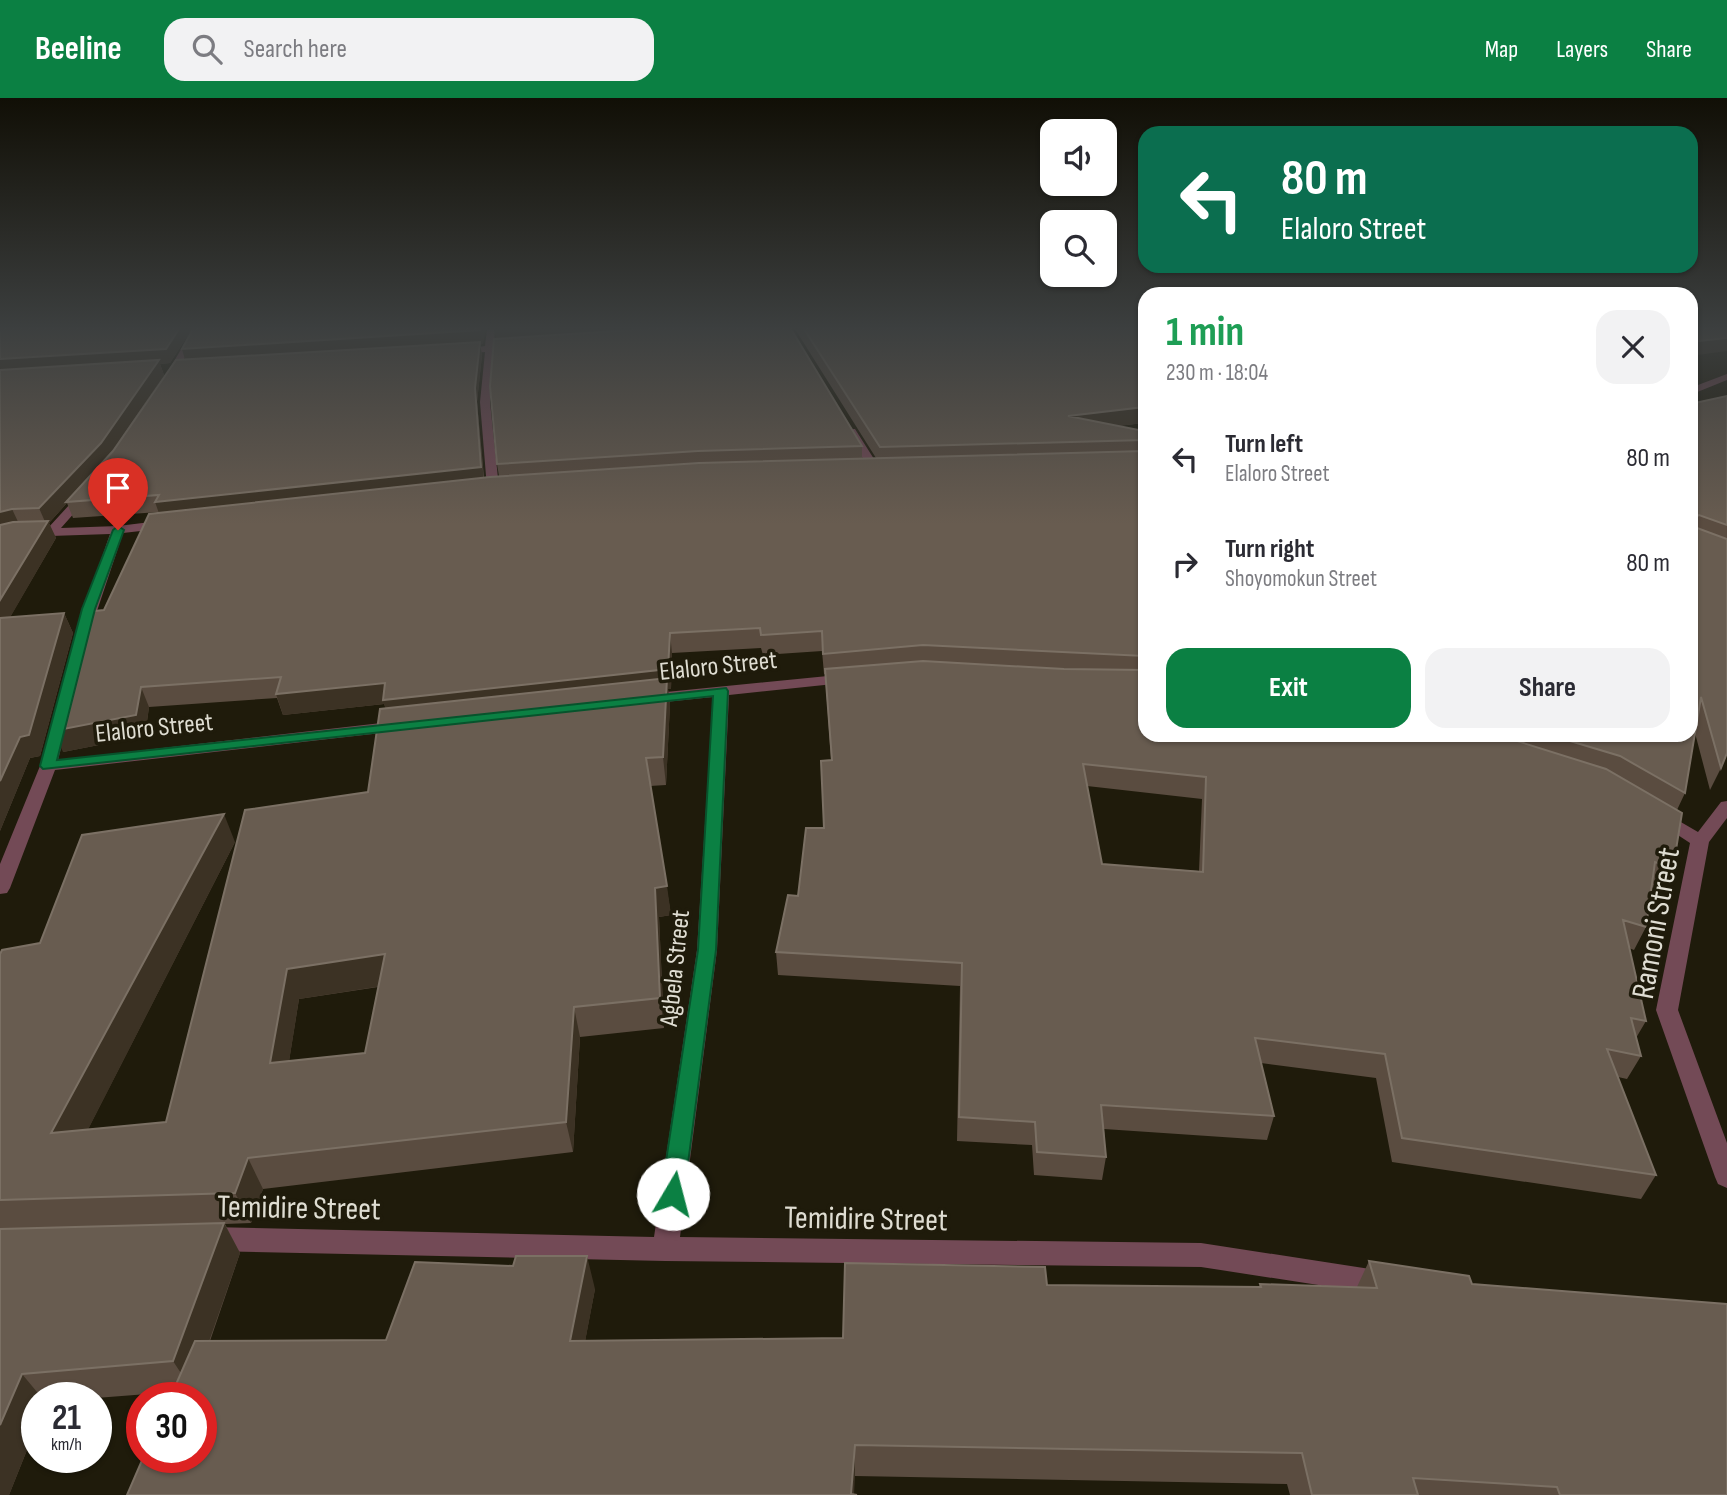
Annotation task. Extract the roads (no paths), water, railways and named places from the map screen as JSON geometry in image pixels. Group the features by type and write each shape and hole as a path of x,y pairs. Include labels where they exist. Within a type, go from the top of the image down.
{"street":[{"path":"485,394 493,488"},
{"path":"844,420 875,470"},
{"path":"862,470 888,470"},
{"path":"52,531 96,482"},
{"path":"479,489 506,487"},
{"path":"0,538 52,531 118,530 184,522"},
{"path":"79,648 89,609 118,530"},
{"name":"Elaloro Street","path":"625,701 860,678"},
{"name":"Agbela Street","path":"665,1249 707,950 721,691"},
{"path":"0,888 48,766 65,701"},
{"name":"Elaloro Street","path":"48,766 419,724"},
{"name":"Ramoni Street","path":"1727,806 1700,841 1667,1010 1727,1177"},
{"path":"1646,809 1700,841"},
{"name":"Temidire Street","path":"185,1240 255,1238 665,1249 1201,1255 1403,1286"}]}
